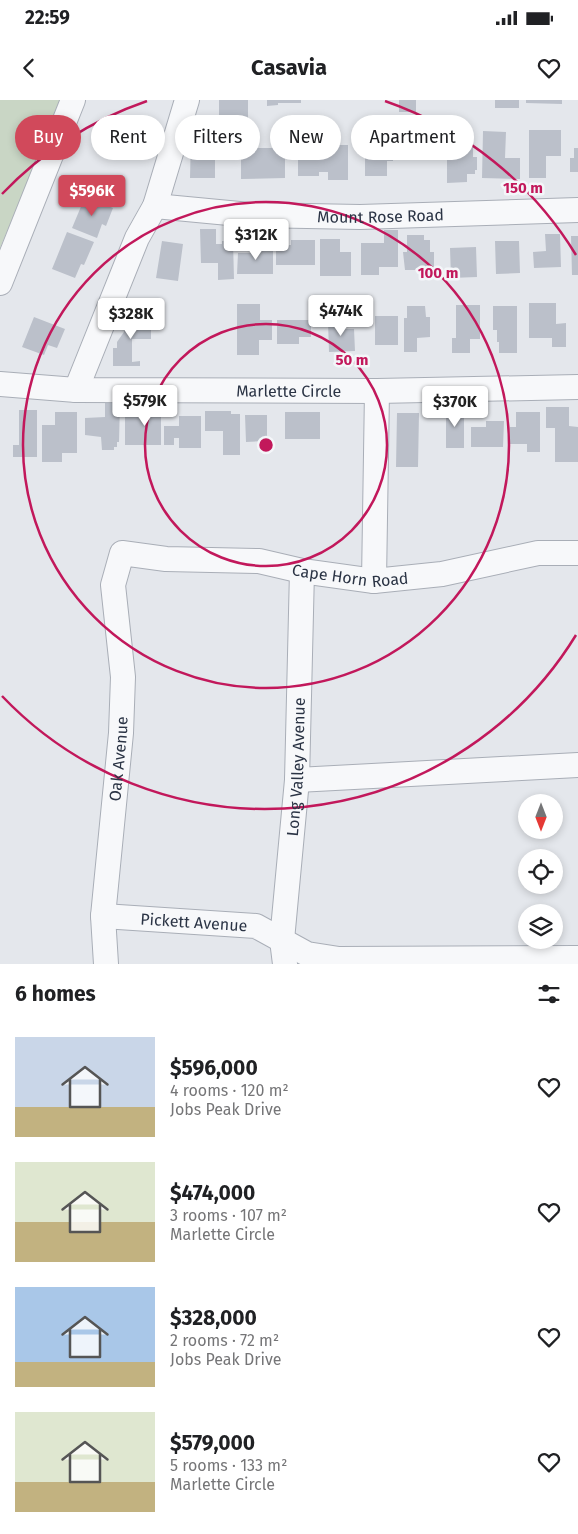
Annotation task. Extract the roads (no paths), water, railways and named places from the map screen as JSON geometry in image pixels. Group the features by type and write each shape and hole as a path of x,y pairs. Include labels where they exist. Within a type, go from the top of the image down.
{"street":[{"path":"0,283 73,100"},
{"path":"76,390 137,238 155,206 187,100"},
{"name":"Mount Rose Road","path":"155,206 250,215 360,217 578,210"},
{"name":"Marlette Circle","path":"0,384 76,390 377,392 578,387"},
{"path":"374,581 377,392"},
{"name":"Cape Horn Road","path":"122,553 166,559 259,561 302,571 374,581 442,574 538,553 578,553"},
{"name":"Oak Avenue","path":"106,964 103,916 121,733 123,677 113,585 122,553"},
{"name":"Long Valley Avenue","path":"285,964 282,940 297,780 302,571"},
{"path":"297,780 578,765"},
{"name":"Pickett Avenue","path":"103,916 256,926 307,954 339,959 578,958"}]}
